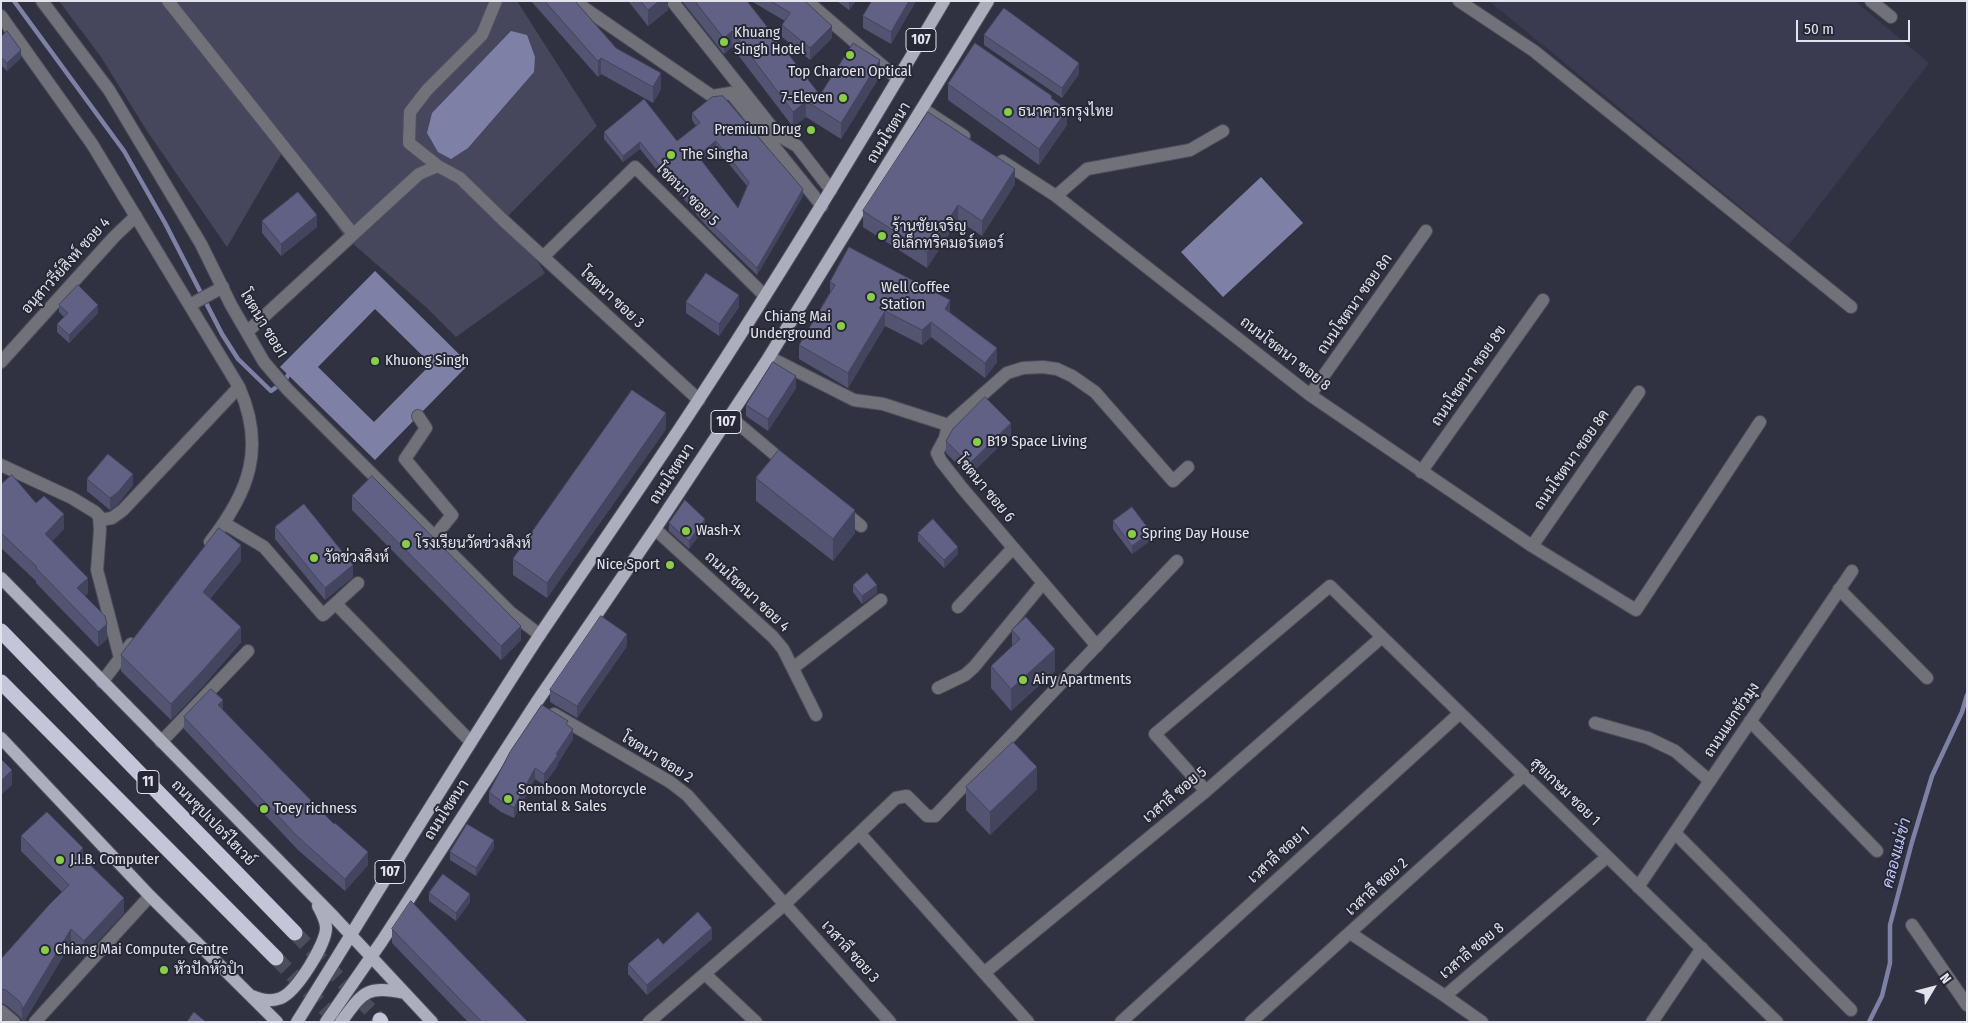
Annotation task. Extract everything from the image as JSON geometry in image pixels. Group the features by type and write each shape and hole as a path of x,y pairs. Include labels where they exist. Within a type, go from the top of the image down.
{"highway":[{"name":"ถนนซุปเปอร์ไฮเวย์","path":"1,631 295,933"},
{"name":"11","path":"1,682 276,958"}],"main road":[{"name":"ถนนโชตนา","path":"296,1022 540,635 699,400 822,206 944,1"},
{"name":"ถนนโชตนา","path":"326,1022 370,956 411,903 536,703 655,530 730,416 923,109 968,44 988,1"},
{"path":"1,578 351,935 432,1022"},
{"path":"1,738 152,898 277,1022"},
{"path":"248,994 259,999 275,1000 283,998 292,991 321,949 324,938 326,924 315,899"},
{"path":"341,1022 360,996 372,991 381,990 404,993"}],"street":[{"name":"โชตนา ซอย1","path":"42,1 109,90 201,244 264,362 287,389 510,612 540,635"},
{"path":"168,1 353,234"},
{"name":"โชตนา ซอย 3","path":"496,1 482,35 427,90 410,112 409,143 438,166 460,178 503,220 699,400"},
{"path":"574,1 712,96 731,93 822,206"},
{"path":"672,1 779,136 796,146 831,190"},
{"path":"807,1 898,79"},
{"path":"1459,1 1534,51 1851,307"},
{"path":"1871,1 1890,18"},
{"path":"1,16 92,144 239,388 249,416 251,460 242,493 224,523 201,553"},
{"path":"923,109 973,142"},
{"path":"1056,196 1087,169 1190,150 1223,131"},
{"name":"ถนนโชตนา ซอย 8","path":"990,152 1056,196 1310,395 1532,546 1636,610 1760,422"},
{"path":"247,332 419,174 438,166"},
{"name":"โชตนา ซอย 5","path":"543,257 635,167 765,296"},
{"name":"อนุสาวรีย์สิงห์ ซอย 4","path":"1,362 114,237 136,216"},
{"name":"ถนนโชตนา ซอย 8ก","path":"1310,395 1426,232"},
{"path":"190,305 223,287"},
{"name":"ถนนโชตนา ซอย 8ข","path":"1421,472 1543,300"},
{"path":"768,357 854,400 883,404 948,425 1007,374 1023,368 1043,367 1057,369 1072,376 1095,392 1172,481 1188,467"},
{"path":"100,520 112,518 123,510 239,388"},
{"name":"ถนนโชตนา ซอย 8ค","path":"1532,546 1639,392"},
{"path":"418,416 426,428 405,459 452,515 435,536"},
{"path":"730,416 797,473"},
{"name":"โชตนา ซอย 6","path":"948,425 945,438 937,453 941,461 1097,646"},
{"path":"1,464 96,512 100,520 97,570 120,658"},
{"path":"833,503 861,526"},
{"path":"224,523 264,547 323,616 358,583"},
{"name":"ถนนโชตนา ซอย 4","path":"655,530 773,637 783,649 816,715"},
{"path":"958,607 1013,548"},
{"path":"649,1022 785,904 896,798 907,796 926,816 935,816 1177,561"},
{"name":"ถนนแยกขัวมุง","path":"1638,887 1852,571"},
{"path":"938,688 965,675 974,667 1043,583"},
{"name":"สุขเกษม ซอย 1","path":"1206,791 1155,734 1330,586 1702,948 1771,1019"},
{"path":"1839,589 1927,678"},
{"path":"793,668 881,600"},
{"path":"336,604 471,742"},
{"path":"102,682 138,636"},
{"name":"เวสาลี ซอย 5","path":"984,973 1206,791 1382,637"},
{"path":"161,742 248,650"},
{"name":"โชตนา ซอย 2","path":"536,703 670,782 687,795 785,904"},
{"name":"เวสาลี ซอย 1","path":"1120,1022 1460,713"},
{"path":"1750,721 1877,851"},
{"path":"1595,724 1648,738 1676,751 1710,781"},
{"name":"เวสาลี ซอย 2","path":"1251,1022 1524,776"},
{"path":"1674,833 1851,1010"},
{"path":"860,834 1028,1022"},
{"name":"เวสาลี ซอย 8","path":"1350,933 1445,996 1607,857"},
{"path":"35,1022 86,966 100,959 152,898"},
{"name":"เวสาลี ซอย 3","path":"785,904 890,1022"},
{"path":"1912,925 1967,1005"},
{"path":"1652,1022 1702,948"},
{"path":"705,974 748,1019"},
{"path":"1445,996 1482,1022"},
{"path":"1,1011 14,1022"}],"shaded area":[{"path":"59,1 517,1 597,126 508,216 545,273 456,337 427,308 344,236 283,151 227,247 147,131 101,57"},
{"path":"1489,1 1855,1 1929,63 1788,246"},
{"path":"511,31 527,35 535,57 534,72 468,148 451,159 438,152 427,133 432,113"},
{"path":"1261,177 1303,223 1223,297 1181,252"},
{"path":"375,271 469,364 375,460 280,367","holes":["375,309 431,364 374,422 318,367"]}],"building":[{"path":"545,1 575,1 616,48 661,73 653,87 601,58 598,61"},
{"path":"641,1 659,1 648,10"},
{"path":"695,1 747,1 820,95 853,43 880,60 841,123 806,101 793,112 732,31 724,38"},
{"path":"771,1 805,1 832,26 810,48 782,25 790,13"},
{"path":"872,1 909,1 891,32 863,16"},
{"path":"1004,8 1079,63 1062,88 984,35"},
{"path":"7,31 21,50 7,63 1,57 1,37"},
{"name":"ธนาคารกรุงไทย","path":"975,43 1052,96 1051,98 1067,110 1039,149 948,84"},
{"path":"723,96 803,189 757,268 708,221 671,177 669,178 640,142 623,156 604,132 644,99 677,141 700,123 692,113 712,97","holes":["716,141 749,182 738,208 698,156"]},
{"path":"928,112 1015,169 982,221 958,205 927,252 863,211"},
{"path":"298,192 317,215 281,244 262,221"},
{"path":"849,247 950,300 945,309 997,348 985,363 931,322 922,330 885,311 848,373 799,345 835,285 830,282"},
{"path":"706,273 739,295 719,324 686,302"},
{"path":"78,285 98,305 69,335 57,324 68,313 59,305"},
{"path":"773,362 796,376 768,419 746,405"},
{"path":"632,390 666,413 547,583 513,559"},
{"name":"B19 Space Living","path":"985,397 1011,423 969,464 946,441 953,429"},
{"path":"779,450 855,510 833,539 756,478"},
{"path":"108,454 133,474 118,492 110,498 87,479"},
{"path":"12,475 36,503 44,496 64,514 45,534 88,578 77,588 105,616 107,624 98,632 37,567 1,533 1,483"},
{"path":"372,476 521,626 501,646 352,496"},
{"path":"685,500 705,519 689,541 669,523"},
{"name":"วัดข่วงสิงห์","path":"304,504 353,565 325,588 275,527"},
{"name":"Spring Day House","path":"1132,507 1151,532 1132,546 1113,521"},
{"path":"933,519 958,547 944,560 918,533"},
{"path":"219,528 241,545 203,592 241,627 171,704 121,655"},
{"path":"867,573 877,585 862,596 853,585"},
{"path":"601,616 627,634 577,706 550,690"},
{"path":"1026,617 1055,649 1011,689 991,666 1020,639 1012,630"},
{"path":"211,689 223,700 218,705 334,824 368,852 345,879 298,837 184,717"},
{"path":"542,705 568,721 566,724 573,729 544,774 535,768 514,808 489,792 510,752"},
{"path":"1013,742 1037,767 990,812 966,787"},
{"path":"1,759 12,770 1,781"},
{"path":"47,812 83,848 78,853 124,898 84,941 71,929 22,1010 22,1005 19,1001 6,990 1,989 1,959 69,885 21,836"},
{"path":"467,824 494,840 476,868 450,852"},
{"path":"443,874 470,894 456,913 429,893"},
{"path":"411,901 528,1022 482,1022 392,929"},
{"path":"698,912 712,928 647,985 628,964 658,938 663,944"},
{"path":"194,1012 206,1022 187,1022"}],"waterway":[{"path":"14,1 124,151 165,223 222,334 238,359 271,391 285,381 288,375"},
{"name":"คลองแม่ข่า","path":"1869,1022 1882,996 1890,963 1890,925 1912,842 1932,776 1962,712 1967,695"}],"tunnel":[{"path":"295,933 380,1020"},
{"path":"276,958 338,1022"}],"place":[{"name":"Khuang Singh Hotel","path":"724,42"},
{"name":"Top Charoen Optical","path":"850,55"},
{"name":"7-Eleven","path":"843,98"},
{"name":"ธนาคารกรุงไทย","path":"1008,112"},
{"name":"Premium Drug","path":"811,130"},
{"name":"The Singha","path":"671,155"},
{"name":"ร้านชัยเจริญ อิเล็กทริคมอร์เตอร์","path":"882,236"},
{"name":"Well Coffee Station","path":"871,297"},
{"name":"Chiang Mai Underground","path":"841,326"},
{"name":"Khuong Singh","path":"375,361"},
{"name":"B19 Space Living","path":"977,442"},
{"name":"Wash-X","path":"686,531"},
{"name":"Spring Day House","path":"1132,534"},
{"name":"โรงเรียนวัดข่วงสิงห์","path":"406,544"},
{"name":"วัดข่วงสิงห์","path":"314,558"},
{"name":"Nice Sport","path":"670,565"},
{"name":"Airy Apartments","path":"1023,680"},
{"name":"Somboon Motorcycle Rental & Sales","path":"508,799"},
{"name":"Toey richness","path":"264,809"},
{"name":"J.I.B. Computer","path":"60,860"},
{"name":"Chiang Mai Computer Centre","path":"45,950"},
{"name":"หัวปักหัวปำ","path":"164,970"}]}
